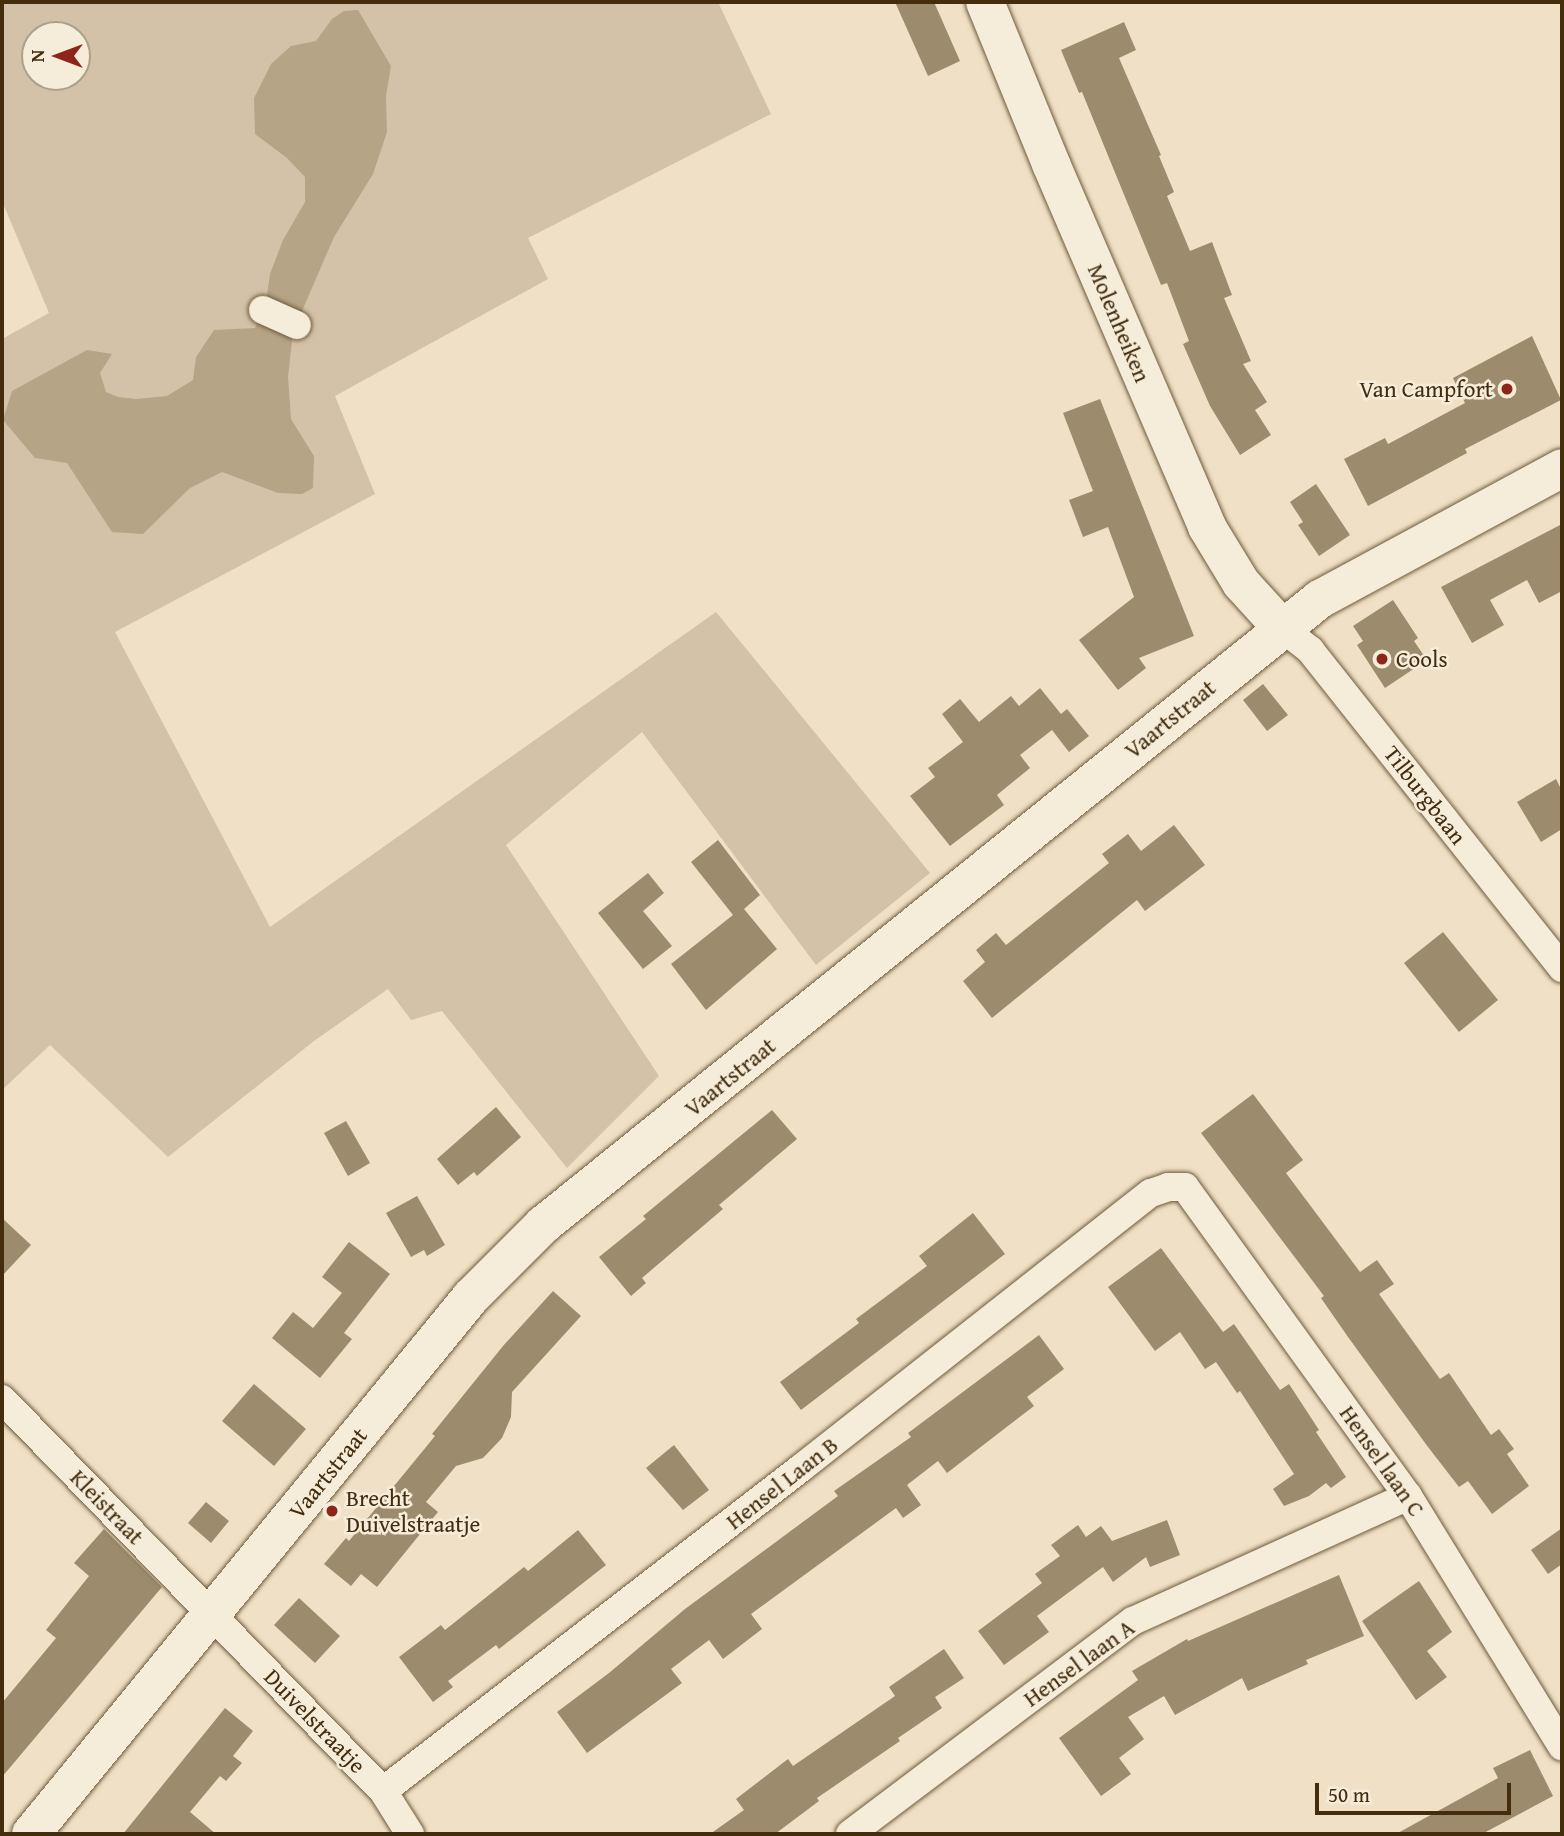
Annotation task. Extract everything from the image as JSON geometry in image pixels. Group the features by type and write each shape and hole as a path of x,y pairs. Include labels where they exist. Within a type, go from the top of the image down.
{"main road":[{"name":"Molenheiken","path":"985,2 1051,164 1207,527 1241,583 1282,628"},
{"name":"Vaartstraat","path":"31,1834 471,1297 543,1225 1320,598 1562,468"}],"street":[{"path":"263,310 297,325"},
{"name":"Tilburgbaan","path":"1282,628 1310,650 1562,968"},
{"name":"Hensel Laan B","path":"383,1791 1151,1193 1168,1187 1185,1187"},
{"name":"Hensel laan C","path":"1185,1187 1408,1496 1562,1746"},
{"name":"Kleistraat","path":"2,1399 212,1614"},
{"name":"Hensel laan A","path":"850,1834 1133,1621 1408,1496"},
{"name":"Duivelstraatje","path":"212,1614 383,1791 410,1834"}],"shaded area":[{"path":"2,2 718,2 771,114 528,238 548,279 335,396 375,494 115,632 270,927 716,612 930,873 816,965 642,732 506,845 659,1076 567,1168 442,1011 411,1020 388,989 314,1041 168,1157 50,1045 2,1090 2,339 49,313 2,201"},
{"path":"358,10 391,66 386,96 387,132 373,174 334,237 293,332 288,377 291,419 314,456 313,488 302,494 278,493 222,472 190,488 143,534 112,532 67,463 35,458 3,420 12,391 87,350 112,354 100,373 106,392 118,397 136,399 167,396 193,380 196,357 214,330 255,328 266,302 270,274 283,240 305,202 305,177 287,158 255,134 254,98 271,64 291,46 316,41 332,19 344,11"}],"building":[{"path":"895,2 934,2 960,61 928,76"},
{"path":"1124,22 1136,50 1119,58 1174,192 1167,196 1190,251 1212,242 1232,295 1224,298 1251,361 1243,364 1267,402 1255,410 1271,435 1240,455 1210,406 1183,344 1189,341 1167,283 1161,285 1082,92 1079,93 1061,50"},
{"path":"1532,336 1561,400 1465,449 1467,453 1368,506 1344,459 1385,438 1388,444 1465,403 1453,378"},
{"path":"1100,399 1194,636 1139,658 1146,668 1118,690 1079,640 1134,597 1108,527 1083,537 1069,500 1093,491 1063,413"},
{"path":"1316,484 1350,535 1319,556 1298,525 1303,522 1290,502"},
{"path":"1562,524 1562,591 1539,603 1527,580 1490,600 1504,625 1472,643 1441,587"},
{"path":"1393,600 1418,638 1414,641 1427,660 1385,688 1357,645 1363,641 1353,626"},
{"path":"1263,684 1288,715 1267,731 1243,700"},
{"path":"1040,688 1061,714 1067,709 1089,736 1069,752 1052,730 1020,755 1030,768 997,795 1004,805 950,846 910,796 935,777 928,768 963,742 942,714 960,699 979,722 1011,696 1019,706"},
{"path":"1556,779 1562,791 1562,829 1541,842 1517,802"},
{"path":"1174,825 1205,865 1145,911 1137,900 992,1018 963,981 985,962 976,950 996,933 1006,945 1109,863 1102,854 1128,834 1141,851"},
{"path":"718,840 760,895 744,909 777,949 706,1010 671,964 733,915 691,862"},
{"path":"648,873 664,893 643,911 672,946 643,969 598,913"},
{"path":"1443,932 1498,1000 1459,1032 1404,963"},
{"path":"1253,1094 1303,1160 1286,1173 1360,1272 1377,1260 1394,1284 1379,1294 1440,1379 1449,1373 1491,1435 1499,1429 1514,1449 1507,1454 1529,1486 1492,1514 1468,1481 1459,1487 1428,1447 1321,1298 1324,1296 1201,1133"},
{"path":"496,1107 521,1137 477,1176 474,1172 458,1185 437,1159"},
{"path":"772,1110 797,1139 719,1205 723,1209 642,1278 646,1283 631,1296 599,1257 646,1219 643,1216"},
{"path":"346,1121 370,1163 348,1176 324,1133"},
{"path":"417,1196 445,1245 427,1256 424,1250 411,1257 386,1213"},
{"path":"973,1213 1005,1254 801,1410 780,1382 859,1323 856,1319 927,1266 919,1256"},
{"path":"2,1218 31,1245 2,1276"},
{"path":"349,1242 390,1274 344,1333 352,1339 320,1378 272,1338 293,1312 313,1328 342,1293 322,1277"},
{"path":"1161,1248 1223,1332 1234,1324 1280,1390 1289,1384 1346,1477 1331,1488 1326,1483 1309,1496 1284,1506 1273,1489 1294,1474 1240,1391 1237,1393 1216,1362 1205,1369 1180,1332 1155,1351 1108,1287"},
{"path":"553,1291 581,1316 512,1392 511,1417 502,1438 483,1458 456,1466 426,1502 438,1512 377,1587 361,1574 351,1586 324,1564 346,1538 349,1541 435,1436 432,1434 503,1346"},
{"path":"1039,1335 1064,1369 1027,1397 1034,1406 947,1473 938,1461 907,1485 921,1505 903,1518 896,1508 751,1614 762,1629 723,1659 709,1640 671,1669 682,1683 587,1753 557,1712 609,1673 685,1609 838,1496 834,1491 911,1437 908,1433"},
{"path":"254,1384 306,1429 274,1466 222,1421"},
{"path":"674,1445 709,1490 683,1510 646,1468"},
{"path":"206,1502 229,1521 211,1543 188,1523"},
{"path":"1167,1520 1180,1555 1150,1567 1146,1557 1113,1582 1103,1567 1037,1616 1049,1632 1004,1665 978,1631 1042,1583 1035,1574 1060,1556 1051,1545 1078,1525 1086,1537 1101,1526 1112,1541"},
{"path":"1562,1528 1562,1564 1548,1574 1531,1550"},
{"path":"104,1529 162,1587 2,1777 2,1703 56,1638 46,1630 89,1576 74,1563"},
{"path":"578,1530 606,1565 499,1649 496,1645 448,1681 453,1687 433,1702 399,1657 441,1625 445,1630 524,1567 528,1571"},
{"path":"1339,1575 1364,1636 1306,1660 1308,1664 1248,1691 1242,1678 1175,1715 1164,1696 1128,1717 1144,1739 1119,1758 1131,1774 1101,1796 1059,1738 1138,1680 1132,1671 1187,1639 1188,1641"},
{"path":"1419,1581 1452,1632 1427,1651 1447,1677 1416,1700 1362,1621"},
{"path":"299,1598 340,1636 315,1663 274,1625"},
{"path":"944,1649 964,1678 935,1697 942,1708 898,1738 900,1741 817,1798 819,1801 775,1834 710,1834 744,1810 736,1799 788,1759 793,1766 895,1696 889,1687"},
{"path":"225,1708 253,1731 233,1756 242,1763 226,1781 220,1776 190,1812 216,1834 123,1834"},
{"path":"1530,1750 1553,1796 1482,1834 1396,1834 1498,1778 1493,1768"}],"place":[{"name":"Van Campfort","path":"1507,389"},
{"name":"Cools","path":"1382,659"},
{"name":"Brecht Duivelstraatje","path":"332,1511"}]}
